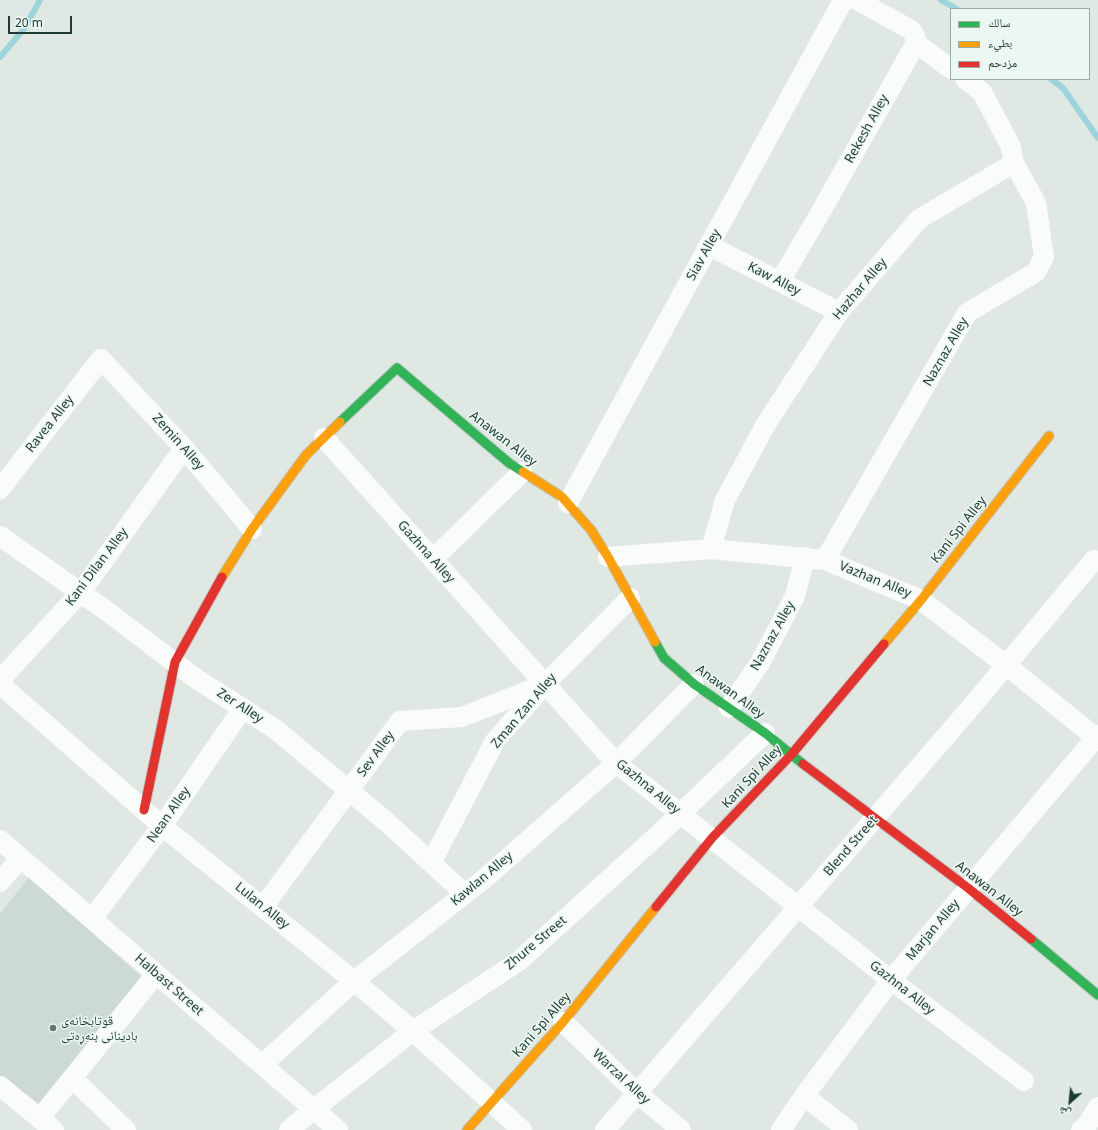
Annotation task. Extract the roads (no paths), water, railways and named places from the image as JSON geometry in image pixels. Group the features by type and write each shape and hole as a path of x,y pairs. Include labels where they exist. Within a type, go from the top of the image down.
{"street":[{"path":"847,2 911,30 915,36 916,43 950,68"},
{"name":"Siav Alley","path":"568,503 847,2"},
{"name":"Rekesh Alley","path":"780,281 916,43"},
{"path":"966,80 982,92 1011,147 1014,163"},
{"name":"Hazhar Alley","path":"711,549 726,500 766,424 839,312 919,219 1014,163"},
{"name":"Naznaz Alley","path":"825,560 968,314 1036,272 1044,257 1036,203 1014,163"},
{"name":"Kaw Alley","path":"710,246 839,312"},
{"name":"Zemin Alley","path":"101,359 184,448 252,529"},
{"name":"Ravea Alley","path":"0,490 101,359"},
{"name":"Anawan Alley","path":"324,438 396,368 509,463 562,497 568,503 591,530 608,557 664,658 694,684 765,733 791,755 968,888 1098,994"},
{"name":"Kani Spi Alley","path":"467,1130 564,1022 712,838 791,755 921,600 1049,436"},
{"path":"144,810 175,662 223,576 252,529 306,455 324,438"},
{"name":"Gazhna Alley","path":"324,438 616,763 891,980 1024,1081"},
{"name":"Kani Dilan Alley","path":"0,680 81,592 184,448"},
{"path":"433,559 522,472"},
{"name":"Zer Alley","path":"0,536 81,592 196,678 275,729 349,791 465,894"},
{"name":"Vazhan Alley","path":"608,557 711,549 825,560 921,600 1096,736"},
{"name":"Naznaz Alley","path":"729,708 760,663 795,596 805,557"},
{"name":"Blend Street","path":"605,1130 1006,665 1094,560"},
{"name":"Zman Zan Alley","path":"431,863 496,741 544,684 630,598"},
{"name":"Lulan Alley","path":"0,684 162,826 354,981 413,1031 522,1130"},
{"name":"Sev Alley","path":"263,907 400,721 462,717 544,684"},
{"name":"Kawlan Alley","path":"262,1065 354,981 484,880 616,763 694,684"},
{"name":"Nean Alley","path":"92,919 162,826 244,708"},
{"name":"Zhure Street","path":"290,1130 314,1109 413,1031 519,961 681,813 765,733"},
{"name":"Marjan Alley","path":"781,1130 804,1096 891,980 1096,736"},
{"name":"Halbast Street","path":"0,840 338,1130"},
{"path":"0,882 21,858"},
{"path":"0,1086 47,1124 72,1078 156,974"},
{"name":"Warzal Alley","path":"564,1022 637,1093 681,1130"},
{"path":"72,1078 126,1130"},
{"path":"804,1096 848,1130"},
{"path":"1087,1128 1098,1107"}],"waterway":[{"path":"0,57 24,29 40,0"},
{"path":"941,0 955,8"},
{"path":"1052,80 1063,88 1098,138"}],"place":[{"name":"قوتابخانەی بادینانی بنەڕەتی","path":"53,1028"}]}
